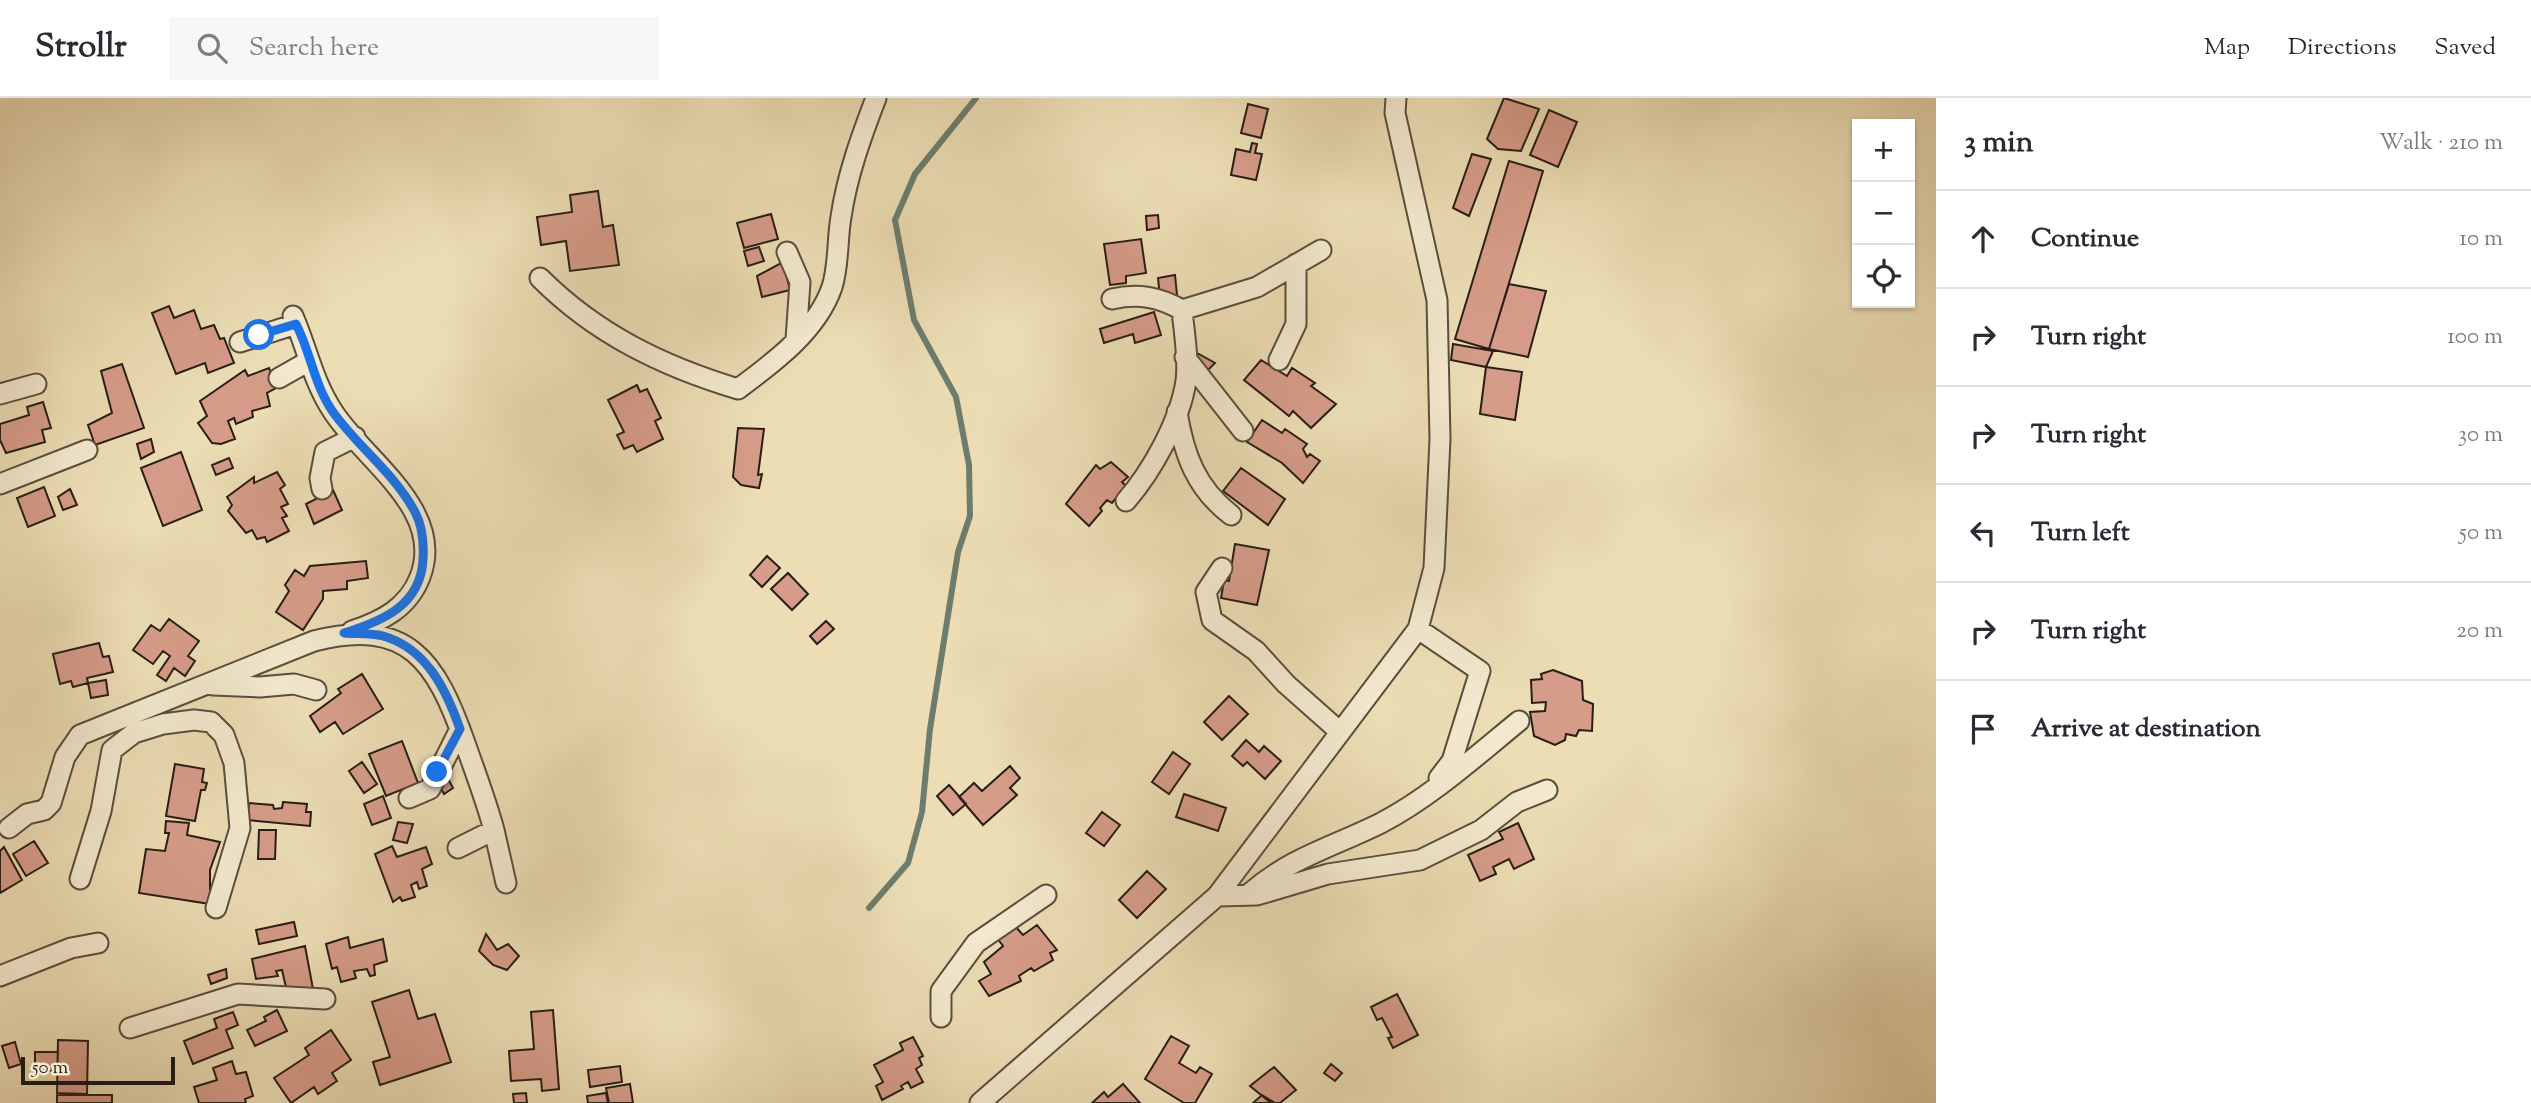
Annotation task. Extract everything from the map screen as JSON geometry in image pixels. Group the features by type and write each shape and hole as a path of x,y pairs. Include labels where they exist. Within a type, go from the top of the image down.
{"street":[{"path":"540,278 568,306 606,334 688,374 738,389 778,359 810,324 832,287 853,160 876,98"},
{"path":"980,1103 1217,895 1419,629 1434,568 1440,439 1437,300 1395,113 1396,98"},
{"path":"1112,299 1133,294 1169,303 1182,310 1257,287 1321,250"},
{"path":"787,252 800,282 796,339"},
{"path":"1279,360 1296,324 1296,264"},
{"path":"1126,501 1147,476 1186,381 1182,310"},
{"path":"9,828 27,814 44,810 51,803 65,757 80,735 314,641 372,624 395,611 413,595 423,560 424,538 415,512 333,412 309,361 295,320 240,342"},
{"path":"1185,357 1243,431"},
{"path":"279,378 309,361"},
{"path":"0,394 36,384"},
{"path":"1177,407 1191,471 1213,501 1231,515"},
{"path":"322,489 320,478 325,452 355,438"},
{"path":"0,484 87,450"},
{"path":"1222,568 1206,592 1212,620 1256,651 1286,684 1339,731"},
{"path":"1419,629 1480,671 1452,761 1428,793"},
{"path":"344,633 381,635 405,645 429,665 460,729 494,830 506,883"},
{"path":"201,685 260,687 294,684 316,690"},
{"path":"80,879 101,811 112,750 134,733 163,724 194,720 211,722 224,735 234,764 240,828 216,908"},
{"path":"1249,895 1273,873 1310,852 1382,822 1428,793 1519,721"},
{"path":"409,798 430,789 460,729"},
{"path":"1217,895 1249,895 1328,874 1420,860 1481,830 1517,802 1547,790"},
{"path":"458,848 494,830"},
{"path":"941,1017 941,991 976,943 1046,895"},
{"path":"0,976 71,948 98,943"},
{"path":"130,1028 238,993 325,999"}],"building":[{"path":"1504,98 1539,109 1521,151 1498,149 1487,139"},
{"path":"1248,104 1268,109 1261,138 1241,133"},
{"path":"1549,110 1577,122 1558,167 1530,155"},
{"path":"1252,143 1257,144 1255,153 1262,154 1256,180 1231,175 1236,149 1250,152"},
{"path":"1472,154 1491,159 1469,216 1453,208"},
{"path":"1509,161 1543,171 1489,349 1455,339"},
{"path":"598,191 603,227 613,225 619,265 570,271 566,241 541,245 537,217 572,212 570,195"},
{"path":"771,214 778,239 744,248 737,223"},
{"path":"1158,215 1159,228 1147,230 1146,216"},
{"path":"1141,239 1146,273 1126,276 1126,283 1110,285 1104,244"},
{"path":"759,247 764,261 748,266 744,251"},
{"path":"783,262 790,290 762,297 757,276"},
{"path":"1175,275 1177,295 1160,297 1158,278"},
{"path":"1509,284 1546,291 1528,357 1489,349"},
{"path":"169,306 174,318 194,310 201,329 214,325 220,339 224,338 234,363 208,373 205,363 176,374 152,313"},
{"path":"1154,312 1161,335 1135,343 1133,334 1104,343 1100,329"},
{"path":"1453,344 1493,351 1486,367 1451,360"},
{"path":"1197,353 1215,363 1208,370 1191,359"},
{"path":"1261,360 1287,376 1292,368 1315,383 1311,386 1336,404 1311,428 1293,411 1289,416 1244,380"},
{"path":"122,364 144,428 95,445 88,425 112,413 101,371"},
{"path":"1486,367 1522,372 1515,420 1480,414"},
{"path":"269,368 276,388 267,393 270,406 252,411 253,417 236,424 234,418 228,421 235,439 221,444 212,443 198,423 207,416 200,401 245,370 248,376"},
{"path":"637,385 640,392 647,389 661,418 655,421 663,439 637,452 633,445 624,449 617,435 624,432 608,400"},
{"path":"43,402 51,428 42,430 45,442 6,453 0,440 0,424 29,415 27,407"},
{"path":"1262,420 1282,433 1285,429 1307,444 1303,449 1307,457 1310,454 1320,461 1303,483 1282,463 1247,442"},
{"path":"738,428 764,429 759,488 741,485 733,477"},
{"path":"151,439 154,452 141,459 137,444"},
{"path":"181,452 202,510 163,526 141,468"},
{"path":"229,458 233,468 216,475 212,465"},
{"path":"1111,462 1128,477 1122,482 1126,486 1112,503 1107,500 1100,508 1102,511 1089,526 1066,504 1096,465 1100,469"},
{"path":"1241,468 1285,499 1268,525 1223,491"},
{"path":"277,472 285,485 280,489 288,504 281,507 287,516 282,518 289,531 267,542 265,537 257,539 252,530 246,533 228,511 232,505 227,497 254,477 254,483"},
{"path":"44,487 55,516 28,527 17,498"},
{"path":"70,489 77,505 63,510 58,497"},
{"path":"333,490 342,510 314,524 306,504"},
{"path":"1235,544 1269,550 1257,605 1221,598 1224,580 1229,581"},
{"path":"767,556 780,568 762,587 750,575"},
{"path":"366,561 368,578 347,581 347,589 323,591 323,599 303,630 276,612 289,591 285,585 295,570 304,576 310,566"},
{"path":"788,573 808,594 792,610 771,589"},
{"path":"169,619 199,641 188,656 195,661 185,676 174,668 166,681 157,675 170,656 163,651 153,664 133,650 151,625 160,631"},
{"path":"826,621 834,629 817,644 810,636"},
{"path":"99,643 103,657 109,656 113,672 87,678 88,683 73,687 71,681 60,684 53,654"},
{"path":"1553,670 1582,681 1583,700 1593,704 1592,731 1579,730 1576,736 1566,734 1565,740 1555,745 1534,736 1530,712 1545,711 1546,702 1532,703 1531,680 1542,679 1541,674"},
{"path":"362,674 383,709 343,734 335,722 320,732 310,716 341,693 338,689"},
{"path":"106,680 108,695 91,698 88,683"},
{"path":"1229,696 1248,714 1222,740 1204,722"},
{"path":"1246,740 1259,752 1264,746 1281,761 1265,779 1247,762 1243,766 1232,756"},
{"path":"402,741 418,783 386,796 369,754"},
{"path":"1173,752 1190,764 1169,794 1152,782"},
{"path":"362,762 377,784 364,793 349,771"},
{"path":"175,764 204,769 202,782 207,783 205,790 201,790 195,821 166,816"},
{"path":"1010,766 1020,778 1010,788 1017,795 983,825 959,797 974,783 982,791"},
{"path":"447,777 453,788 444,794 437,781"},
{"path":"949,785 966,804 953,815 937,796"},
{"path":"1184,794 1226,808 1218,831 1176,817"},
{"path":"383,796 391,818 372,825 364,804"},
{"path":"283,802 307,804 306,812 311,812 310,826 247,820 249,803 273,805 274,809 282,808"},
{"path":"1102,812 1120,825 1104,846 1086,833"},
{"path":"166,821 189,823 187,835 220,842 210,870 210,904 139,893 146,849 165,851 169,833 165,833"},
{"path":"398,822 413,824 407,843 393,840"},
{"path":"1518,823 1534,859 1514,869 1509,859 1493,867 1496,874 1480,881 1468,855 1503,839 1499,832"},
{"path":"259,830 276,830 275,859 258,859"},
{"path":"34,841 48,863 26,876 13,854"},
{"path":"392,846 397,857 426,847 432,864 422,869 427,886 419,889 417,882 411,885 415,897 402,901 400,897 393,902 375,854"},
{"path":"4,847 22,880 0,893 0,851"},
{"path":"1147,871 1166,889 1137,918 1119,900"},
{"path":"294,922 297,936 259,944 256,930"},
{"path":"1037,925 1057,950 1050,953 1053,960 1034,971 1031,968 1019,976 1021,981 989,996 979,981 991,974 984,962 1003,946 997,938 1015,926 1023,935"},
{"path":"486,934 497,950 508,944 519,956 507,970 493,965 479,951"},
{"path":"348,937 350,948 383,939 387,961 374,965 375,975 370,976 367,969 354,971 356,978 341,982 337,967 332,969 326,944"},
{"path":"305,946 313,989 288,996 282,970 276,971 278,976 256,979 252,959"},
{"path":"226,969 227,978 211,984 208,975"},
{"path":"409,990 418,1019 435,1014 451,1062 380,1085 373,1062 390,1057 372,1002"},
{"path":"1397,994 1418,1035 1393,1048 1388,1038 1392,1037 1382,1018 1377,1020 1371,1007"},
{"path":"277,1010 287,1031 255,1046 247,1030 266,1021 264,1017"},
{"path":"553,1010 559,1089 542,1091 541,1079 511,1081 509,1051 534,1049 531,1012"},
{"path":"233,1012 238,1025 226,1030 233,1048 193,1064 184,1041 217,1028 214,1019"},
{"path":"331,1030 351,1060 332,1073 337,1081 318,1094 314,1087 291,1103 274,1078 309,1055 305,1048"},
{"path":"1171,1036 1189,1046 1179,1063 1196,1073 1200,1067 1212,1074 1195,1103 1184,1103 1145,1079"},
{"path":"913,1037 923,1056 919,1058 922,1065 916,1069 923,1082 911,1088 908,1082 901,1086 903,1089 882,1100 876,1086 883,1082 874,1065 903,1050 900,1043"},
{"path":"58,1040 88,1041 87,1094 57,1093"},
{"path":"15,1042 21,1064 9,1068 2,1046"},
{"path":"35,1052 58,1052 57,1071 35,1070"},
{"path":"232,1061 236,1074 246,1072 253,1096 245,1099 246,1103 199,1103 194,1087 217,1080 213,1068"},
{"path":"1331,1064 1342,1073 1335,1081 1324,1073"},
{"path":"620,1066 622,1082 590,1087 588,1070"},
{"path":"1274,1067 1296,1090 1280,1103 1271,1103 1250,1086"},
{"path":"630,1084 633,1103 609,1103 606,1088"},
{"path":"1123,1084 1140,1103 1092,1103 1104,1092 1108,1097"},
{"path":"526,1093 527,1103 514,1103 513,1094"},
{"path":"606,1093 608,1103 588,1103 587,1096"},
{"path":"57,1095 112,1095 112,1103 57,1103"},
{"path":"1262,1095 1275,1103 1253,1103"}],"waterway":[{"path":"869,908 908,863 922,812 930,729 958,552 970,516 969,465 956,397 914,320 895,220 915,174 976,98"}],"route":[{"path":"259,335 296,324 302,335 314,377 333,412 415,512 424,538 422,571 413,595 395,611 372,624 344,633 381,635 405,645 429,665 454,711 460,729 437,772"}]}
